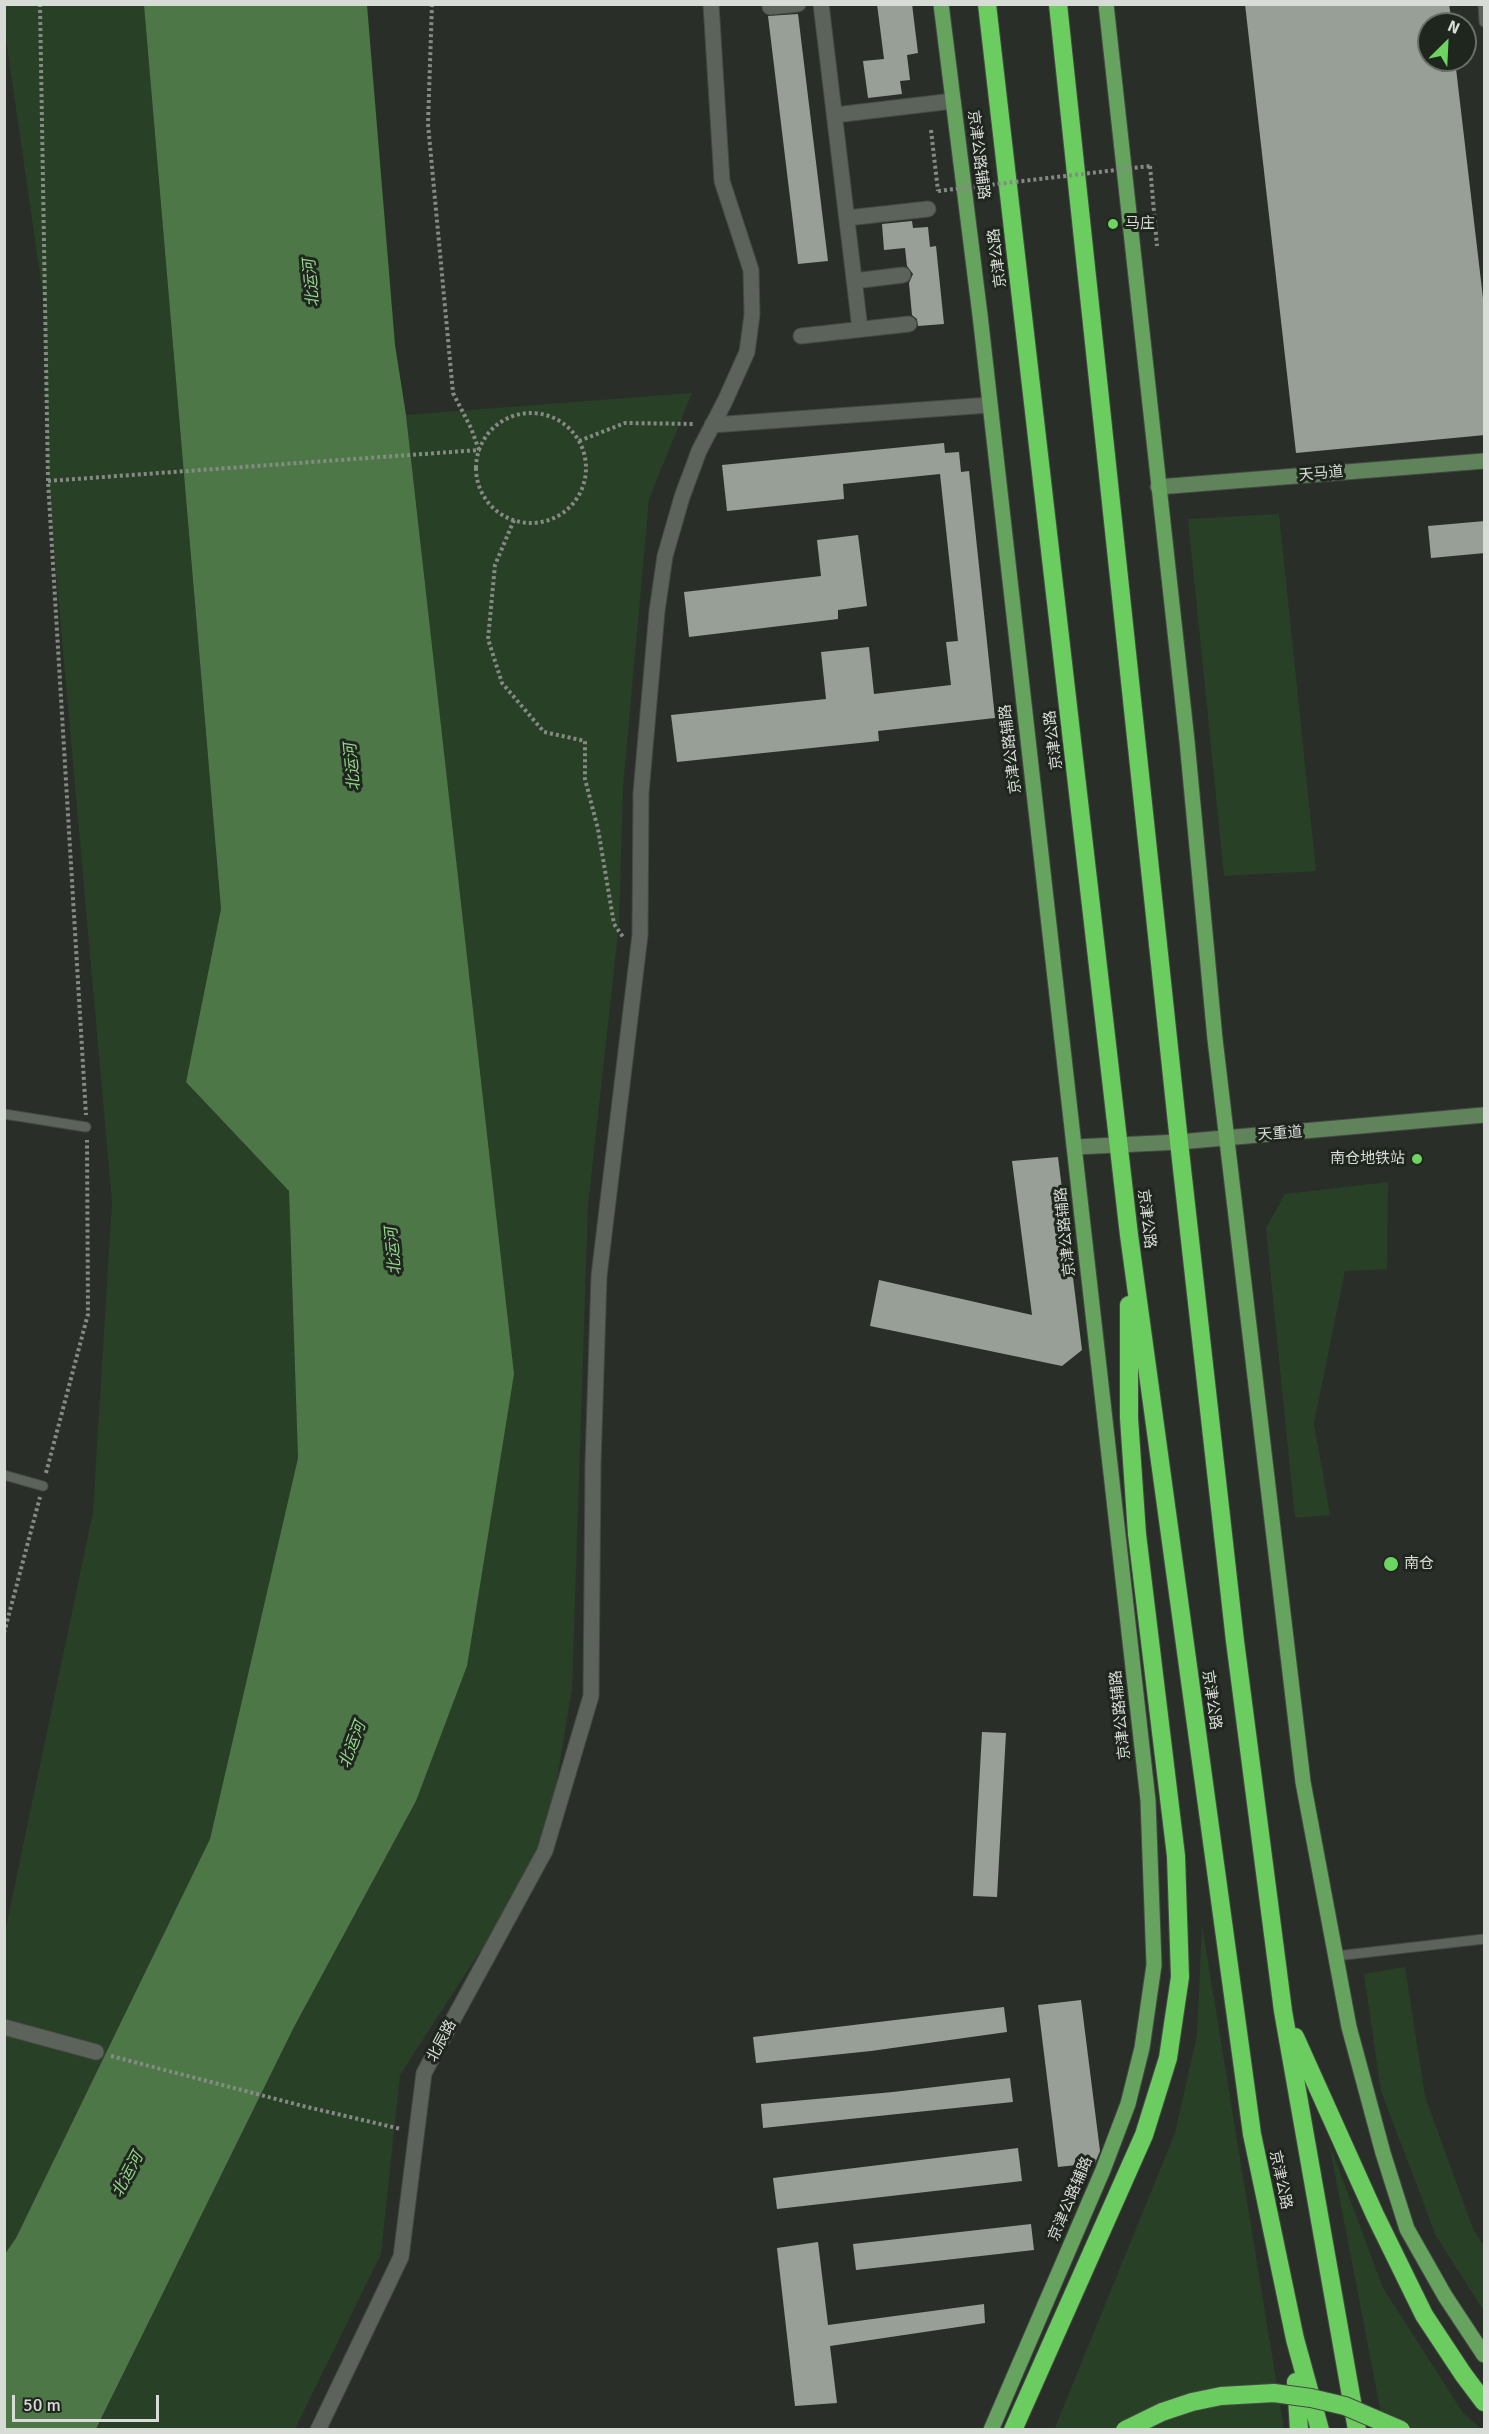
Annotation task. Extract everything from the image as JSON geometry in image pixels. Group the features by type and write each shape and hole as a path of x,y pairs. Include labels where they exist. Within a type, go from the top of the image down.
{"highway":[{"name":"京津公路","path":"987,4 1129,1234 1252,2134 1295,2338 1320,2430"},
{"name":"京津公路","path":"1058,4 1179,1142 1235,1641 1283,2011 1357,2430"},
{"path":"1013,2430 1144,2135 1168,2058 1180,1977 1176,1856 1137,1534 1129,1418 1129,1234"},
{"path":"1283,2011 1375,2215 1424,2315 1463,2374 1485,2402"},
{"path":"1295,2338 1299,2430"},
{"path":"1463,2374 1485,2416"},
{"path":"1125,2430 1162,2412 1192,2402 1230,2395 1274,2393 1345,2406 1401,2430"}],"main road":[{"name":"京津公路辅路","path":"942,4 1075,1147 1148,1800 1154,1965 1145,2027 1128,2104 1103,2170 991,2430"},
{"path":"1106,4 1227,1137 1303,1782 1349,2028 1383,2153 1407,2229 1445,2296 1485,2355"}],"street":[{"name":"北辰路","path":"318,2430 401,2257 424,2073 544,1851 591,1696 593,1464 599,1276 640,935 641,793 657,611 665,556 682,497 699,451 747,352 752,315 751,270 722,181 711,4"},
{"path":"770,7 798,4"},
{"path":"821,4 860,329"},
{"path":"835,115 953,101"},
{"path":"847,218 928,209"},
{"path":"854,281 903,275"},
{"path":"801,336 909,324"},
{"path":"712,425 989,405"},
{"name":"天马道","path":"1158,487 1485,461"},
{"name":"天重道","path":"1075,1147 1179,1142 1485,1115"},
{"path":"4,2027 96,2052"}],"lane":[{"path":"1483,4 1485,22"},
{"path":"4,1114 86,1127"},
{"path":"4,1475 43,1486"},
{"path":"1336,1956 1485,1939"}],"path":[{"path":"4,1633 88,1314 86,1127 48,480 40,4"},
{"path":"432,4 428,124 453,393 471,428 478,450"},
{"path":"931,130 938,190 1150,166 1158,246"},
{"path":"535,413 552,417 567,427 579,441 585,458 585,475 580,493 570,507 555,518 537,523 514,520 501,515 487,502 478,486 476,468 478,450 487,434 500,422 517,415 535,413"},
{"path":"579,441 625,423 712,425"},
{"path":"48,480 478,450"},
{"path":"514,520 495,565 488,639 502,683 544,732 585,741 585,779 598,829 614,924 637,957"},
{"path":"96,2052 303,2106 417,2132"}],"shaded area":[{"path":"5,5 144,5 221,910 186,1081 289,1191 298,1458 210,1839 16,2238 5,2254 5,1932 93,1512 112,1202 48,481 44,302 6,39"},
{"path":"692,393 649,499 623,787 619,924 588,1205 572,1689 545,1851 400,2075 381,2254 295,2429 96,2430 294,2027 416,1801 513,1374 406,415"},
{"path":"1279,514 1316,871 1224,876 1188,519"},
{"path":"1388,1182 1387,1269 1345,1271 1314,1423 1330,1515 1295,1518 1266,1228 1285,1194"},
{"path":"1202,1925 1284,2429 1054,2430 1175,2133 1197,2035"},
{"path":"1405,1967 1425,2096 1473,2229 1484,2246 1484,2311 1436,2236 1381,2091 1364,1974"},
{"path":"1329,2143 1383,2288 1463,2413 1481,2429 1384,2429"}],"water":[{"name":"北运河","path":"144,5 367,5 395,345 406,415 514,1374 467,1666 416,1801 294,2027 96,2429 5,2429 5,2254 16,2238 210,1839 298,1458 289,1191 186,1082 221,909"}],"building":[{"path":"877,4 912,4 918,53 907,55 910,80 900,81 902,94 868,98 863,61 884,59"},
{"path":"1245,4 1449,4 1450,12 1417,12 1417,72 1456,72 1485,315 1485,435 1296,453"},
{"path":"798,14 828,261 798,264 768,16"},
{"path":"912,221 913,228 928,227 930,247 936,246 944,324 918,326 917,319 912,315 909,283 913,274 907,266 905,248 884,250 882,224"},
{"path":"944,443 945,453 959,452 961,472 969,471 995,718 878,731 879,741 677,762 671,715 826,699 821,652 869,647 874,694 951,685 946,642 958,641 940,474 843,484 844,499 727,511 722,465"},
{"path":"1485,521 1485,553 1431,558 1428,526"},
{"path":"858,535 867,606 838,610 838,619 689,637 684,592 821,576 817,540"},
{"path":"1058,1157 1082,1350 1062,1366 870,1326 879,1280 1032,1315 1012,1161"},
{"path":"982,1732 1006,1733 997,1897 973,1896"},
{"path":"1081,2000 1100,2151 1095,2163 1058,2167 1038,2005"},
{"path":"1004,2007 1007,2032 871,2051 756,2063 753,2037"},
{"path":"1010,2078 1013,2102 763,2128 761,2104"},
{"path":"1018,2148 1022,2181 777,2209 773,2178"},
{"path":"1031,2224 1034,2250 856,2270 853,2244"},
{"path":"818,2242 828,2325 984,2304 985,2323 830,2346 837,2403 795,2406 777,2248"}],"place":[{"name":"马庄","path":"1113,224"},
{"name":"南仓地铁站","path":"1417,1159"},
{"name":"南仓","path":"1391,1564"}]}
